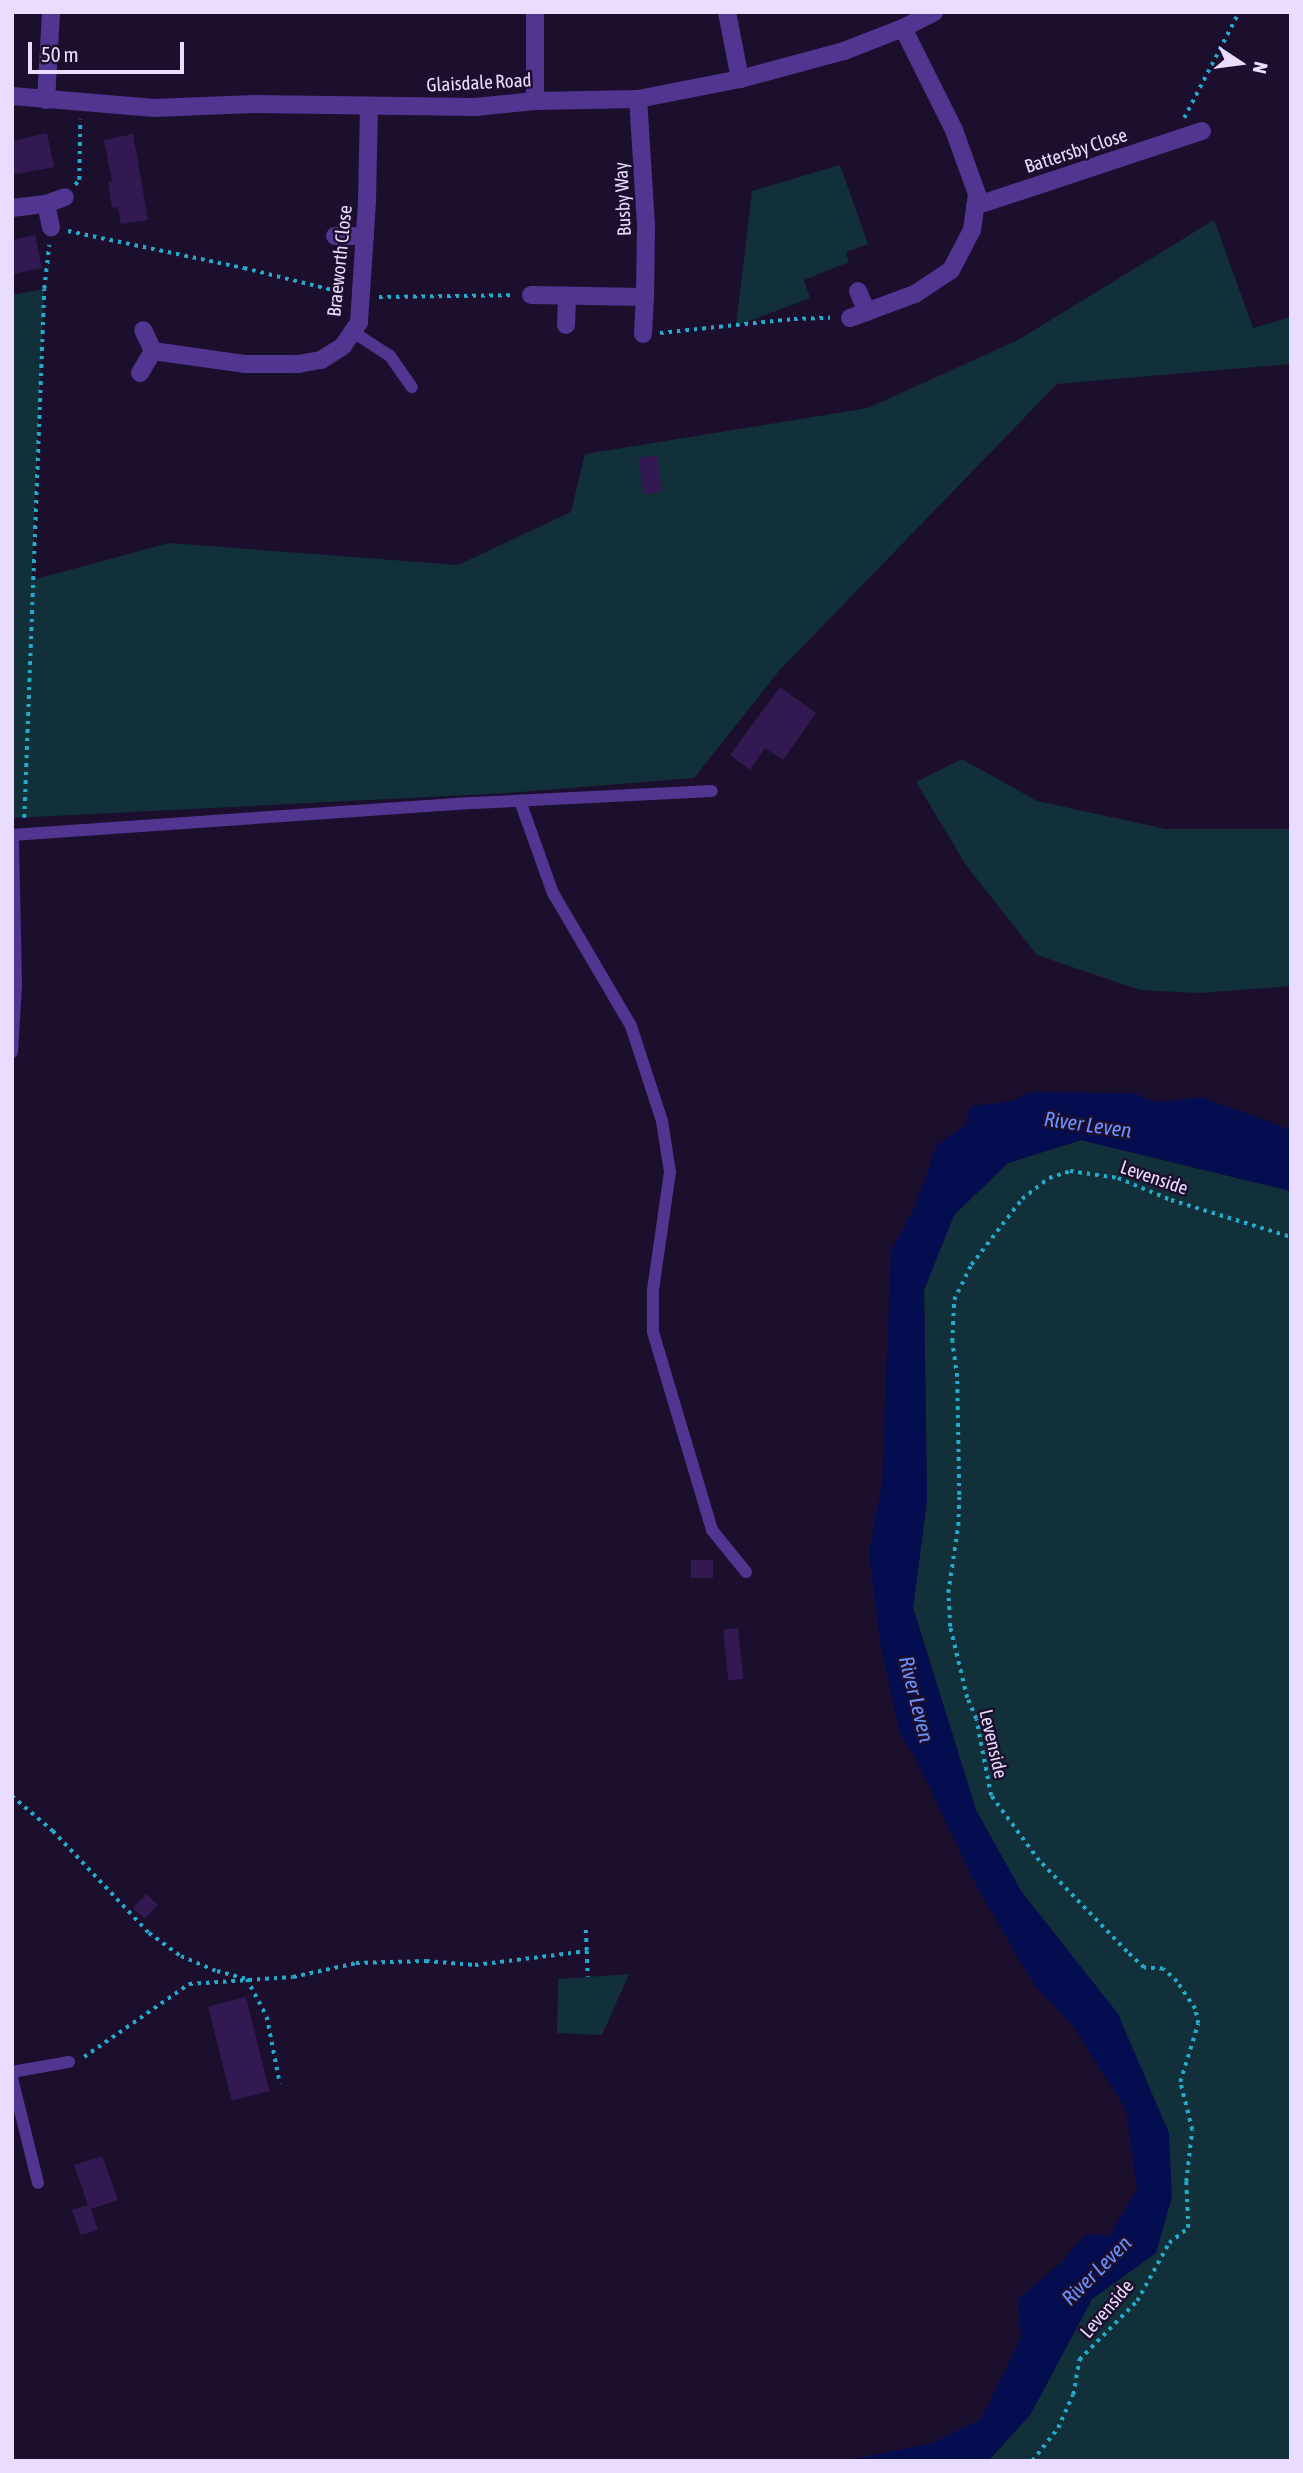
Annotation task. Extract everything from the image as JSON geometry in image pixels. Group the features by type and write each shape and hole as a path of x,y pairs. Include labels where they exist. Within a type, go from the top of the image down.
{"street":[{"path":"46,100 51,12"},
{"path":"535,12 535,101"},
{"path":"727,12 740,79"},
{"name":"Glaisdale Road","path":"12,96 154,108 254,104 369,108 475,107 535,101 638,99 740,79 844,51 903,28 934,12"},
{"path":"858,291 859,315 915,294 951,270 972,230 977,194 954,130 903,28"},
{"name":"Busby Way","path":"638,99 646,225 643,334"},
{"name":"Braeworth Close","path":"153,351 244,364 298,364 321,360 343,346 359,322 369,108"},
{"name":"Battersby Close","path":"975,206 1192,129"},
{"path":"12,208 46,204 65,197"},
{"path":"46,204 51,227"},
{"path":"335,236 365,236"},
{"path":"531,295 567,298 645,297"},
{"path":"566,325 567,298"},
{"path":"140,373 153,351 143,330"}],"lane":[{"path":"353,331 390,356 412,387"},
{"path":"12,1052 16,984 16,835 520,801 712,791"},
{"path":"520,801 552,893 631,1026 662,1121 670,1172 653,1290 653,1332 712,1531 746,1572"},
{"path":"12,2072 69,2062"},
{"path":"12,2078 38,2183"}],"path":[{"path":"1192,129 1239,12"},
{"path":"65,197 79,180 80,103"},
{"path":"16,835 44,289 51,227 244,268 361,297 531,295"},
{"path":"643,334 859,315"},
{"name":"Levenside","path":"1032,2461 1058,2428 1073,2395 1079,2360 1137,2301 1168,2244 1188,2228 1186,2182 1192,2130 1180,2082 1198,2024 1195,2010 1177,1982 1163,1969 1144,1968 1127,1952 1039,1861 991,1796 976,1718 967,1698 950,1627 948,1593 960,1495 957,1377 952,1342 954,1300 971,1265 1022,1199 1049,1178 1070,1171 1118,1178 1171,1200 1291,1237"},
{"path":"12,1796 53,1831 149,1933 181,1956 217,1971 247,1979 267,2017 280,2084"},
{"path":"586,1930 588,1977"},
{"path":"69,2062 91,2054 189,1984 293,1977 356,1963 426,1961 475,1965 587,1951"}],"shaded area":[{"path":"840,165 868,244 846,252 849,262 804,280 810,298 736,326 752,191"},
{"path":"1214,220 1253,328 1291,317 1291,364 1057,384 778,672 694,778 508,793 12,818 12,295 44,289 32,580 169,543 458,565 571,512 585,454 868,408 1018,340"},
{"path":"962,759 1037,801 1166,829 1291,829 1291,986 1199,993 1140,990 1037,955 966,865 916,782"},
{"path":"1081,1140 1291,1191 1291,2461 988,2461 1030,2415 1092,2299 1156,2253 1118,2014 1021,1891 976,1810 913,1607 927,1500 924,1289 954,1215 1008,1163"},
{"path":"629,1974 602,2035 557,2033 558,1979"}],"water":[{"name":"River Leven","path":"1030,1092 1135,1093 1155,1102 1201,1097 1291,1130 1291,1191 1081,1140 1008,1163 954,1215 924,1290 927,1500 913,1608 976,1810 1021,1891 1118,2014 1169,2133 1172,2197 1156,2253 1092,2299 1030,2415 988,2461 846,2461 932,2443 981,2419 1021,2338 1018,2299 1061,2263 1086,2234 1109,2236 1137,2190 1126,2109 1072,2025 1034,1985 976,1885 918,1763 899,1731 880,1642 869,1552 882,1484 891,1251 914,1208 937,1145 966,1125 971,1106 1012,1101"}],"building":[{"path":"47,133 54,167 12,175 12,141"},
{"path":"133,134 148,220 121,224 118,207 112,208 108,182 112,181 104,140"},
{"path":"35,235 42,268 12,274 12,240"},
{"path":"657,455 662,492 643,494 638,458"},
{"path":"780,687 816,713 783,760 765,748 750,770 730,755"},
{"path":"691,1560 713,1560 713,1578 691,1578"},
{"path":"738,1628 743,1679 728,1680 723,1630"},
{"path":"146,1894 158,1905 145,1919 133,1908"},
{"path":"246,1997 269,2091 232,2101 208,2006"},
{"path":"102,2156 118,2200 91,2209 98,2230 81,2235 72,2210 88,2205 74,2165"}]}
